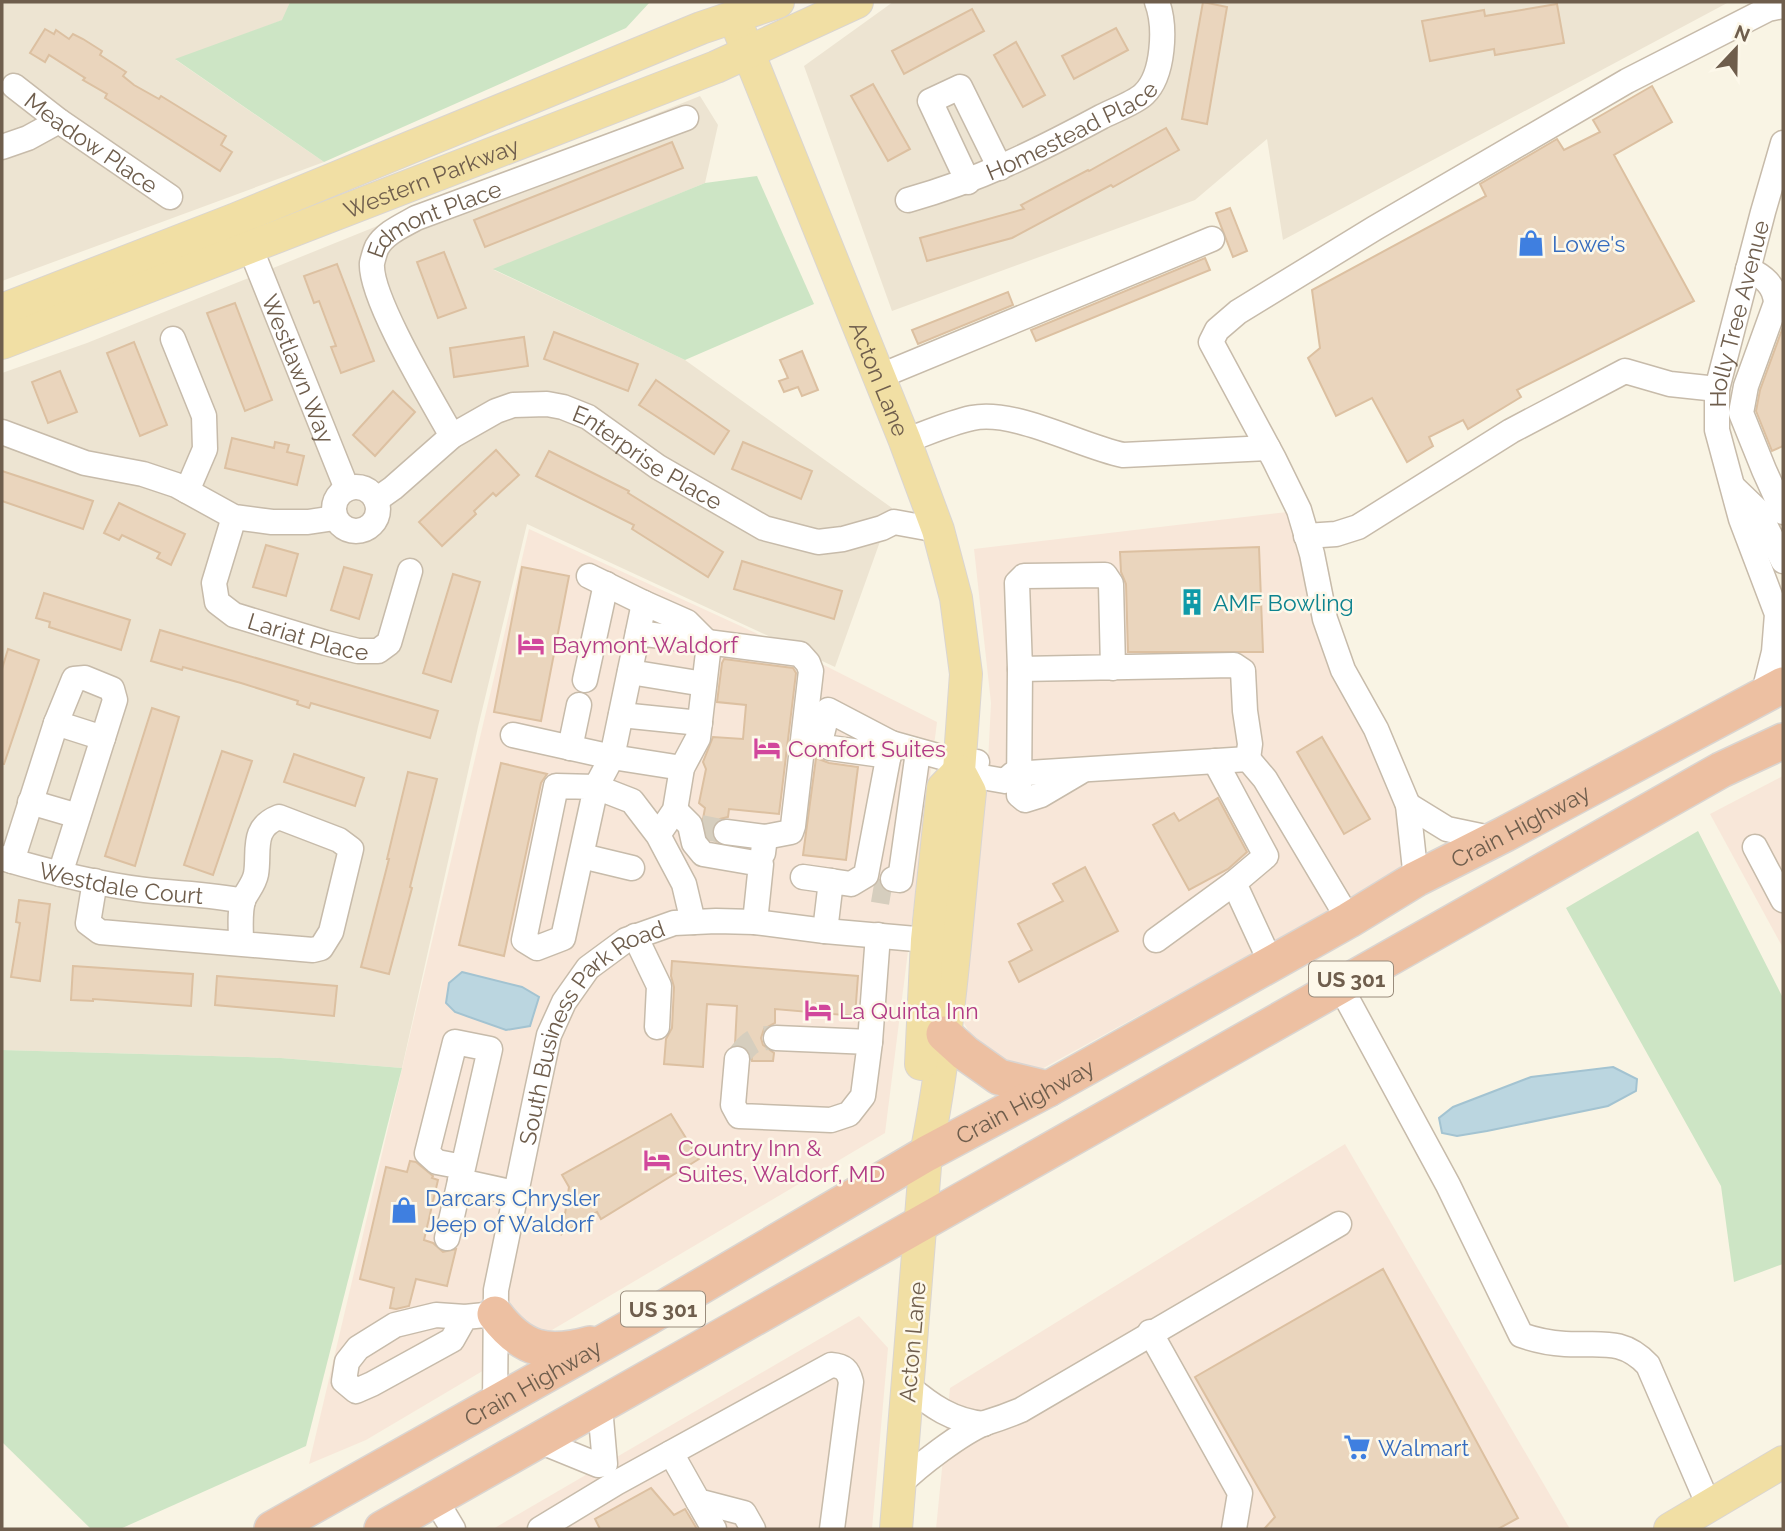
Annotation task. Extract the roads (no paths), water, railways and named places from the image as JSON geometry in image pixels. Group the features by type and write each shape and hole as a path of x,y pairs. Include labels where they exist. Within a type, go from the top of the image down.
{"highway":[{"name":"Crain Highway","path":"272,1529 647,1318 926,1154 1349,920 1416,879 1773,690"},
{"path":"1551,866 1578,839 1604,820 1783,725"},
{"name":"US 301","path":"382,1529 1721,769 1783,741"},
{"path":"944,1034 999,1077 1048,1088"},
{"path":"480,1316 507,1329 522,1342 546,1349 572,1349 597,1341 647,1318"}],"main road":[{"name":"Western Parkway","path":"2,310 249,214 701,28 731,9 778,2"},
{"name":"Western Parkway","path":"2,343 748,54 857,2"},
{"name":"Acton Lane","path":"731,9 905,441 938,530 956,598 966,674 959,766 970,792 944,1034 926,1154 896,1529"},
{"name":"Acton Lane","path":"926,1154 913,1130 921,1065 927,940 943,788 959,766"},
{"path":"1670,1529 1783,1462"}],"street":[{"name":"Homestead Place","path":"908,200 968,182 1036,152 1144,94 1157,68 1163,35 1157,2"},
{"path":"1416,879 1408,805 1376,729 1343,670 1325,619 1299,510 1211,342 1217,330 1238,312 1375,228 1627,80 1768,9 1783,6"},
{"name":"Meadow Place","path":"14,86 58,121 170,197"},
{"path":"968,182 930,101 960,87 1000,168"},
{"name":"Edmont Place","path":"452,436 395,331 378,290 372,264 378,247 390,233 416,218 686,118"},
{"path":"2,147 28,138 58,121"},
{"name":"Holly Tree Avenue","path":"1773,690 1777,614 1741,519 1717,430 1717,389 1783,143"},
{"path":"878,377 1212,239"},
{"name":"Westlawn Way","path":"250,247 347,489"},
{"path":"1748,269 1760,275 1775,291 1776,303 1746,386 1741,413 1783,512"},
{"path":"173,339 204,416 205,449 187,491"},
{"path":"1306,536 1336,534 1358,527 1511,431 1625,370 1670,384 1717,389"},
{"name":"Enterprise Place","path":"376,500 452,436 496,411 513,405 547,404 588,417 658,467 723,507 764,528 818,542 843,539 894,522 938,530"},
{"path":"905,441 974,418 998,418 1031,425 1103,451 1123,455 1268,448"},
{"path":"2,432 85,463 143,474 187,491 234,517 272,522 308,522 335,518"},
{"name":"Holly Tree Avenue","path":"1733,487 1758,512 1782,555"},
{"path":"347,489 367,490 376,500 377,514 370,526 364,530 344,528 335,518 337,498 347,489"},
{"name":"Lariat Place","path":"234,517 214,583 216,602 234,615 326,643 368,652 378,651 389,643 410,571"},
{"path":"1016,774 1020,669 1017,583 1024,576 1105,575 1111,583 1113,668"},
{"path":"585,680 597,580 687,622 709,644"},
{"path":"644,603 612,757 596,788 564,938 537,948 524,940 556,786 596,788 632,801 658,835 684,884 693,922"},
{"path":"638,633 800,654 808,663 811,671 791,832 765,836 726,832"},
{"path":"709,644 698,738 682,768 694,843 703,854 761,863"},
{"path":"1020,669 1234,665 1243,671 1250,744 1248,759 1265,779 1349,920"},
{"path":"630,672 704,684"},
{"path":"7,859 74,679 85,678 112,690 115,700 60,874"},
{"path":"569,748 579,705"},
{"path":"621,715 700,723"},
{"path":"56,723 103,738"},
{"path":"513,735 612,757 682,768"},
{"path":"875,877 890,749 918,752 982,777 1006,781 1016,774 1248,759"},
{"path":"825,932 875,877 918,752"},
{"path":"1156,940 1266,856 1215,761"},
{"path":"30,802 78,816"},
{"path":"1408,805 1447,829 1495,839"},
{"path":"94,881 88,923 100,932 313,950 321,948 331,932 351,849 339,840 279,817 271,820 256,844 257,871 243,901 241,942"},
{"path":"658,835 689,821"},
{"path":"755,922 765,836"},
{"path":"1755,848 1783,900"},
{"path":"582,856 632,868"},
{"name":"Westdale Court","path":"7,859 94,881 145,890 214,895 243,901"},
{"path":"803,877 875,877"},
{"path":"1234,883 1271,963"},
{"name":"South Business Park Road","path":"495,1405 480,1316 496,1290 549,1035 564,1002 588,968 635,936 674,923 755,922 825,932 927,940"},
{"path":"737,1059 733,1105 739,1116 831,1120 849,1114 863,1096 878,935"},
{"path":"635,936 659,986 657,1027"},
{"path":"1340,986 1442,1173 1521,1335 1565,1344 1604,1343 1625,1347 1637,1354 1648,1365 1709,1506"},
{"path":"776,1038 870,1042"},
{"path":"447,1238 462,1174 490,1049 455,1042 426,1153 437,1162 462,1174 515,1193"},
{"path":"900,1484 934,1456 984,1424 1021,1410 1150,1332 1339,1224"},
{"path":"1150,1332 1240,1493 1234,1529"},
{"path":"540,1529 573,1521 610,1474 671,1453 831,1365 841,1366 849,1373 851,1382 832,1529"},
{"path":"908,1387 948,1415 984,1424"},
{"path":"600,1406 610,1474"},
{"path":"539,1441 598,1465 610,1474"},
{"path":"671,1453 710,1512 731,1529"},
{"path":"435,1499 453,1529"},
{"path":"710,1512 744,1513 753,1529"}],"water":[{"path":"462,972 522,987 539,997 530,1026 506,1030 455,1012 446,1003 449,983"},
{"path":"1613,1067 1637,1079 1636,1091 1608,1106 1457,1136 1442,1133 1439,1118 1453,1107 1531,1077"}],"tunnel":[{"path":"701,827 726,832"},
{"path":"873,890 891,893"},
{"path":"737,1059 753,1042 763,1038 776,1038"}],"place":[{"name":"Lowe's","path":"1531,243"},
{"name":"AMF Bowling","path":"1192,602"},
{"name":"Baymont Waldorf","path":"531,644"},
{"name":"Comfort Suites","path":"767,748"},
{"name":"La Quinta Inn","path":"818,1010"},
{"name":"Country Inn & Suites, Waldorf, MD","path":"657,1160"},
{"name":"Darcars Chrysler Jeep of Waldorf","path":"404,1210"},
{"name":"Walmart","path":"1357,1447"}]}
